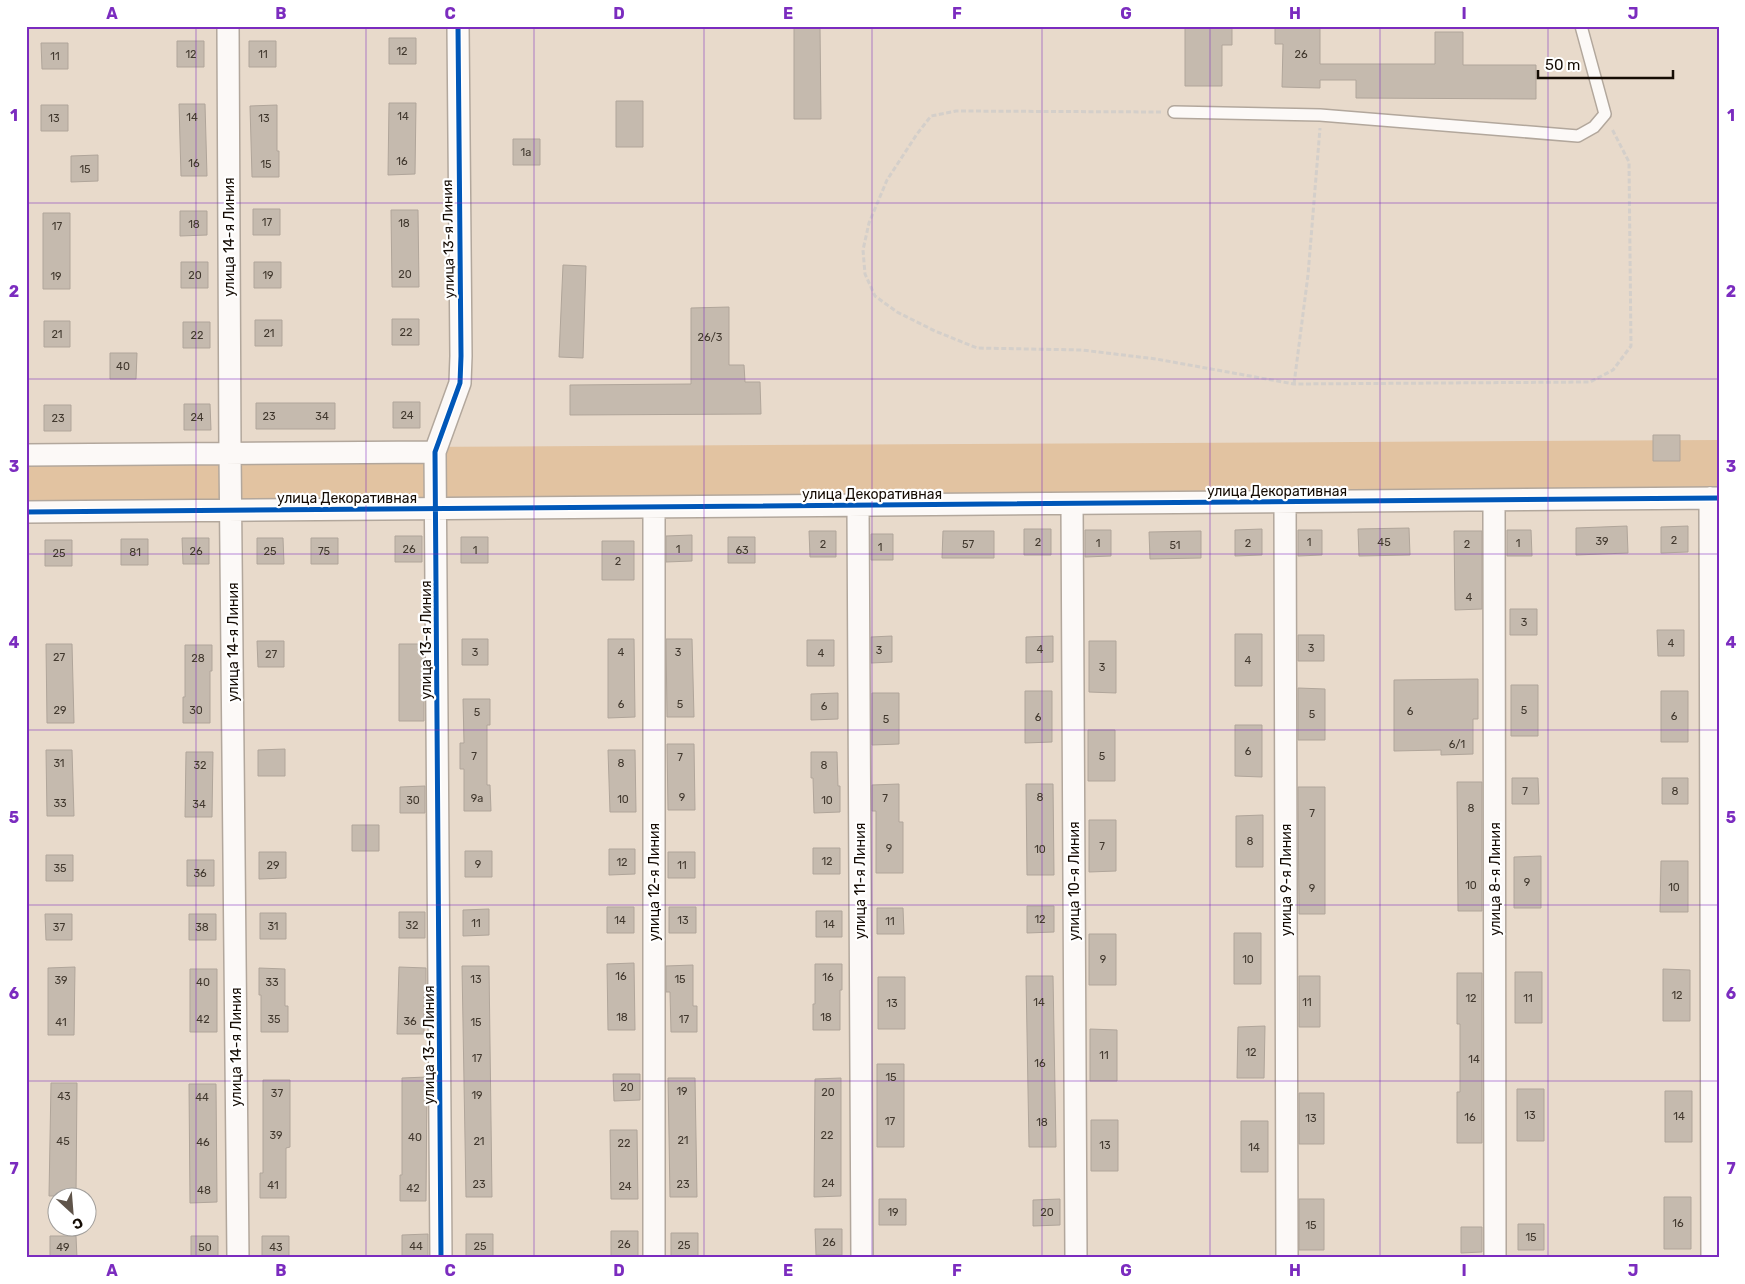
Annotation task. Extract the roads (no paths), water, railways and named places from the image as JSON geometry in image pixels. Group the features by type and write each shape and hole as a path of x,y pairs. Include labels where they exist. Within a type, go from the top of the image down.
{"street":[{"name":"улица 14-я Линия","path":"228,26 238,1258"},
{"name":"улица 13-я Линия","path":"441,1258 435,452 460,383 458,26"},
{"path":"26,455 435,452"},
{"path":"1712,1258 1714,498"},
{"name":"улица Декоративная","path":"26,512 1714,498"},
{"name":"улица 8-я Линия","path":"1494,500 1495,1258"},
{"name":"улица 9-я Линия","path":"1286,502 1287,1258"},
{"name":"улица 10-я Линия","path":"1072,504 1076,1258"},
{"name":"улица 11-я Линия","path":"858,505 862,1258"},
{"name":"улица 12-я Линия","path":"654,507 654,1258"}],"lane":[{"path":"1174,112 1320,115 1578,136 1594,127 1605,114 1581,26"}]}
